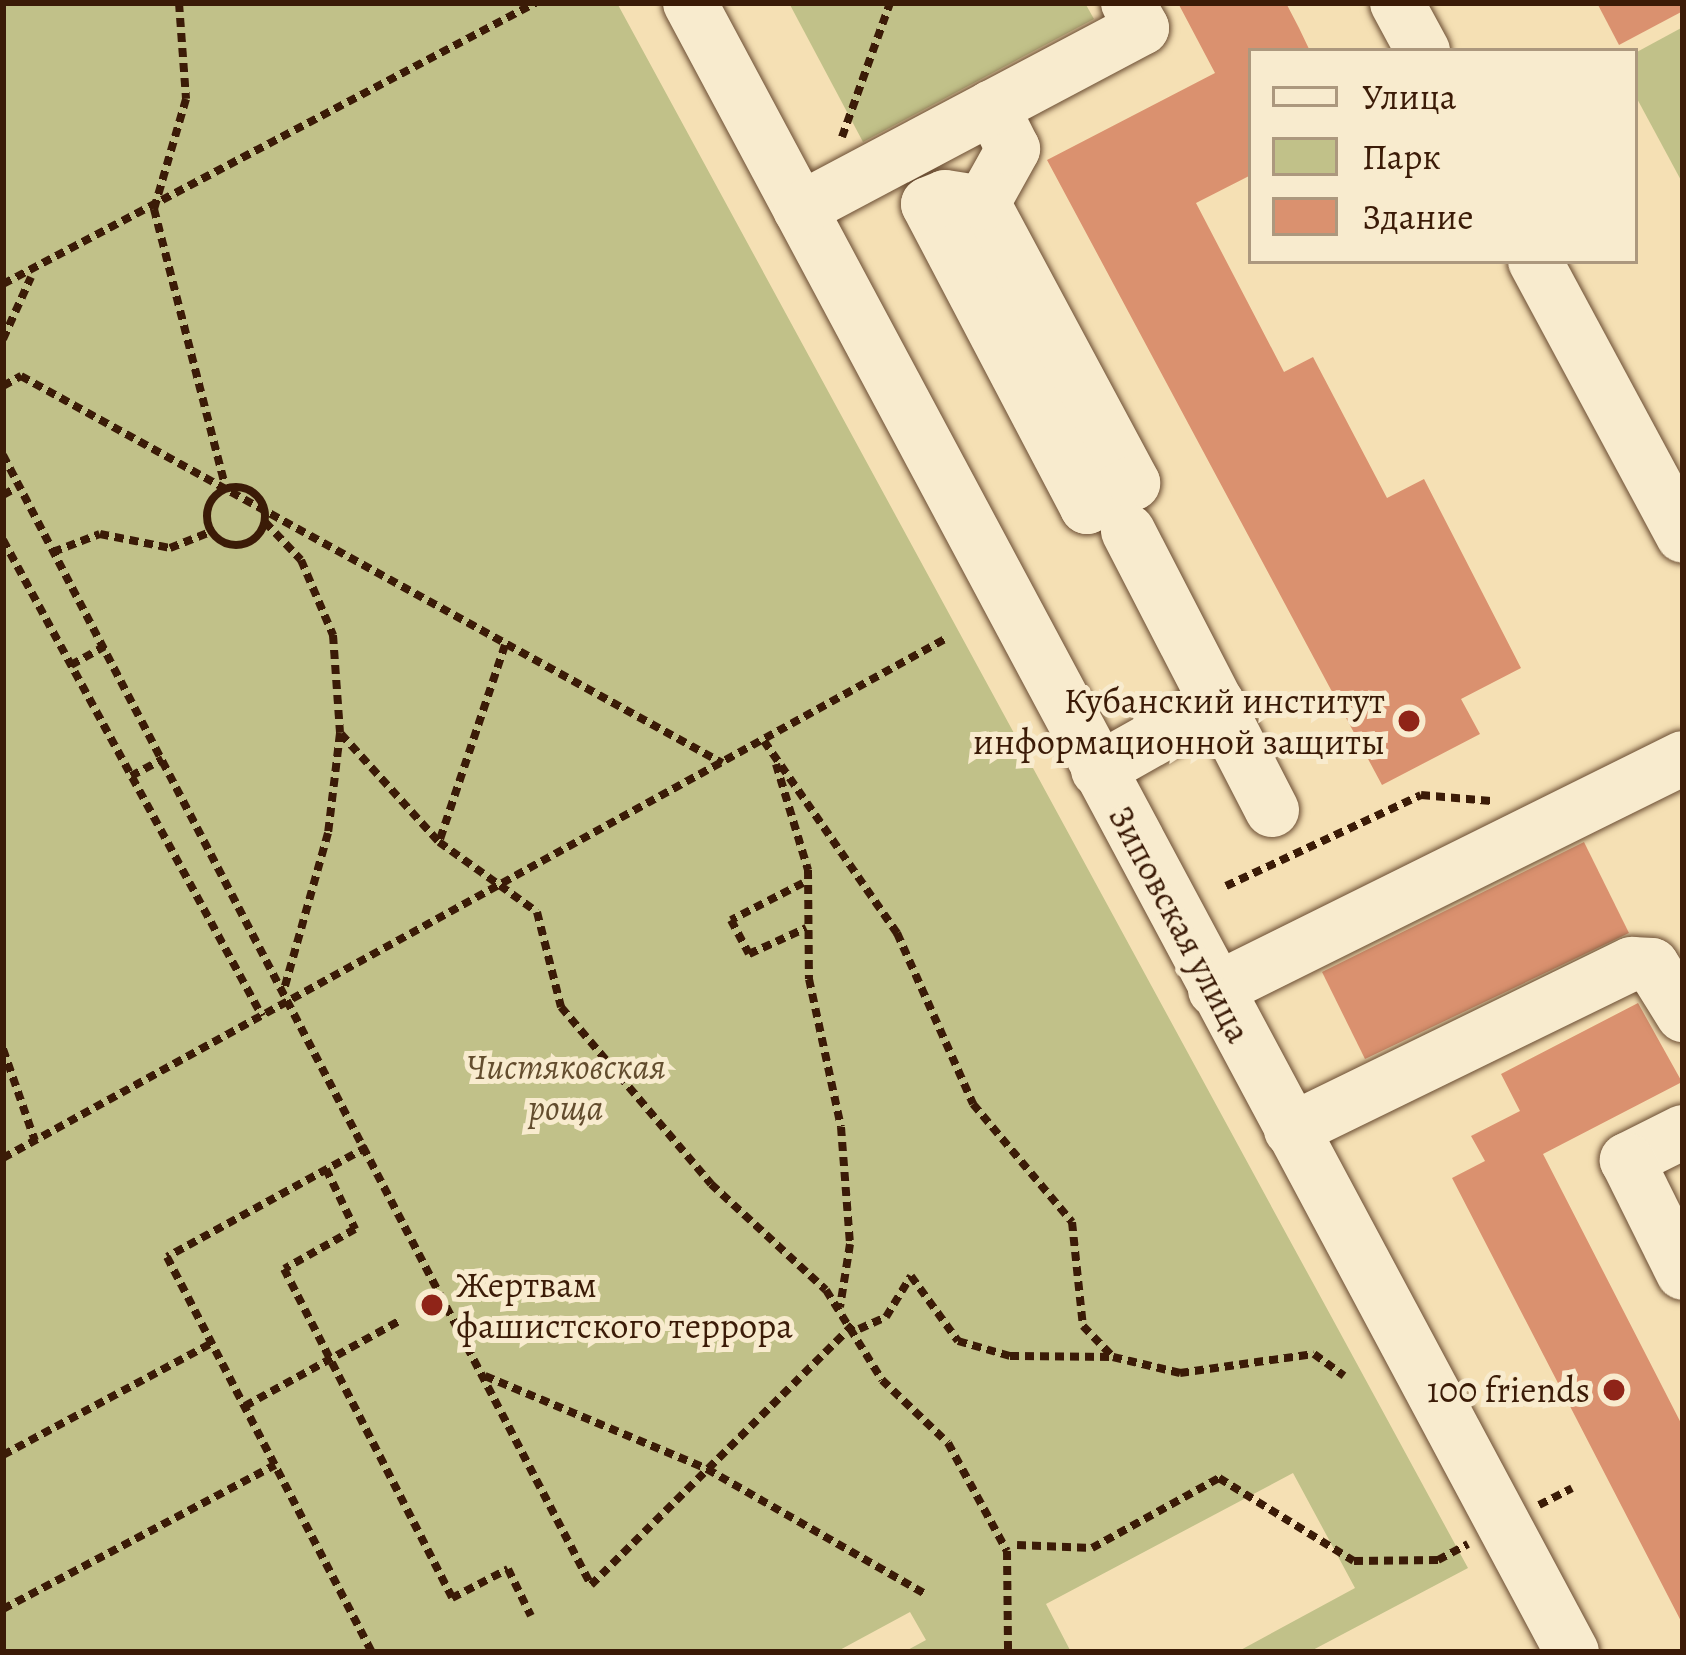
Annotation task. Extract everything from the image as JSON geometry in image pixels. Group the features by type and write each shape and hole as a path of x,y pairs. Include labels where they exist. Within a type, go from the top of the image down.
{"street":[{"name":"Зиповская улица","path":"690,3 1572,1652"},
{"path":"800,209 1142,28 1128,3"},
{"path":"1397,3 1421,48"},
{"path":"983,203 1013,149 992,106"},
{"path":"983,203 1133,483 1087,507 928,204 983,203"},
{"path":"1537,264 1683,536"},
{"path":"1128,531 1272,810"},
{"path":"1098,770 1217,703"},
{"path":"1215,991 1683,758"},
{"path":"1291,1130 1632,964 1652,965 1683,1015"},
{"path":"1683,1132 1627,1160 1683,1273"}],"path":[{"path":"179,3 186,99 154,209 225,487"},
{"path":"3,270 5,284 32,275 536,3"},
{"path":"837,149 890,3"},
{"path":"3,339 32,275"},
{"path":"3,386 21,376 723,763"},
{"path":"3,455 368,1147 591,1585 856,1327 886,1317 910,1276 958,1341 1010,1355 1113,1357 1180,1373 1313,1354 1344,1376"},
{"path":"3,495 19,486"},
{"path":"225,487 208,501 215,530 244,548 265,522"},
{"path":"261,508 265,522 301,560 334,635 340,733 328,832 284,990"},
{"path":"53,552 100,534 170,548 215,530"},
{"path":"3,540 262,1016"},
{"path":"3,1158 947,638"},
{"path":"439,842 506,645"},
{"path":"71,665 104,647"},
{"path":"340,733 439,842 506,885 537,912 561,1007 633,1099 840,1307 856,1327 882,1380 947,1443 1007,1551 1008,1652"},
{"path":"764,741 897,933 973,1104 1072,1222 1083,1325 1113,1357"},
{"path":"774,757 805,883 806,928 841,1127 850,1244 840,1307"},
{"path":"131,776 163,759"},
{"path":"1226,886 1420,795 1501,802"},
{"path":"805,883 730,920 749,954 806,928"},
{"path":"3,1049 35,1141"},
{"path":"368,1147 167,1256 371,1652"},
{"path":"326,1169 355,1229 284,1269 452,1598 508,1569 531,1616"},
{"path":"244,1406 399,1321"},
{"path":"3,1455 212,1343"},
{"path":"483,1376 707,1469 925,1594"},
{"path":"3,1609 275,1465"},
{"path":"1017,1546 1093,1548 1219,1478 1354,1561 1438,1560"}],"green space":[{"name":"Чистяковская роща","path":"3,3 617,3 1468,1568 1309,1652 1237,1652 1355,1588 1293,1473 1046,1604 1071,1652 904,1652 926,1640 910,1612 836,1652 3,1652"},
{"path":"789,3 1085,3 1094,19 863,142"},
{"path":"1683,27 1683,184 1638,101 1638,51"}],"building":[{"path":"1178,3 1286,3 1309,48 1248,48 1248,177 1196,203 1284,372 1313,357 1387,498 1424,479 1521,668 1461,699 1480,734 1382,785 1047,160 1215,73"},
{"path":"1597,3 1683,3 1683,11 1619,45"},
{"path":"1584,842 1629,933 1365,1059 1322,972"},
{"path":"1638,1003 1682,1082 1543,1154 1683,1427 1683,1625 1452,1178 1485,1161 1471,1136 1520,1111 1501,1074"}],"place":[{"name":"Кубанский институт информационной защиты","path":"1409,721"},
{"name":"Жертвам фашистского террора","path":"432,1305"},
{"name":"100 friends","path":"1614,1390"}]}
